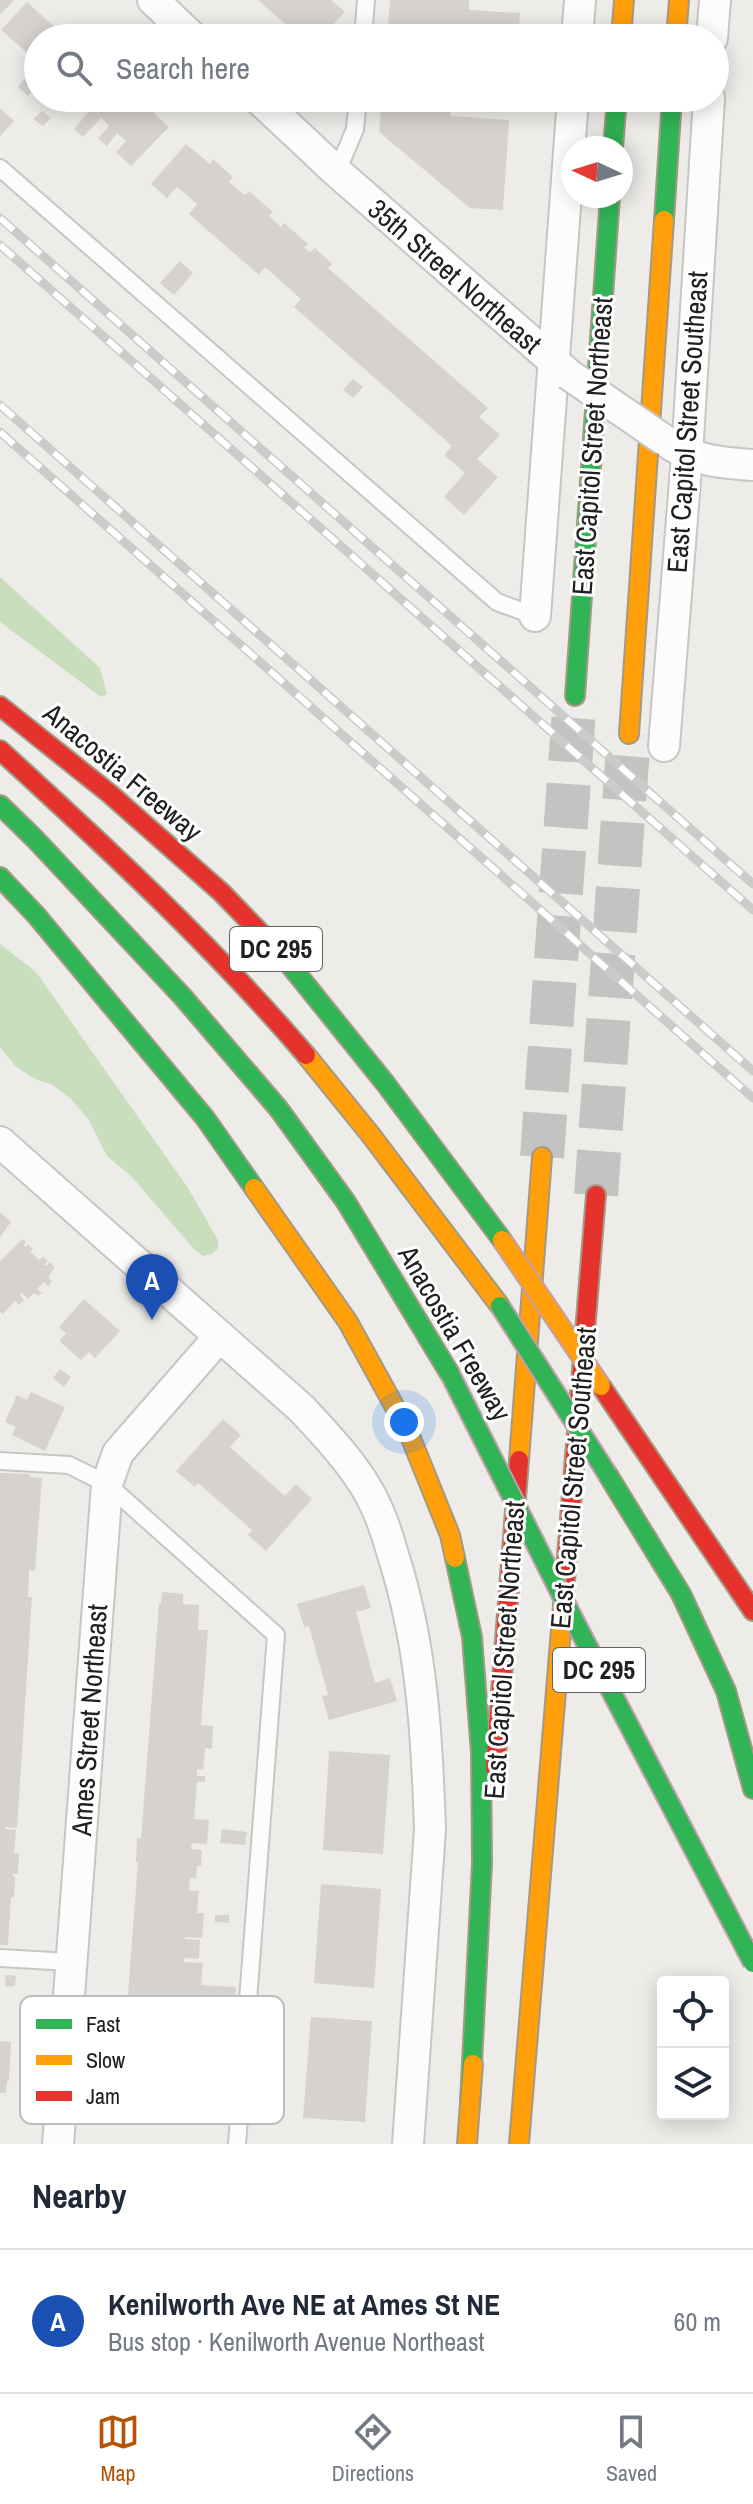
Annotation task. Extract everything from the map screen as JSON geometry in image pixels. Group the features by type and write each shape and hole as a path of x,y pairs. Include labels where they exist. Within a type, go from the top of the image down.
{"main road":[{"path":"622,24 624,0"},
{"path":"677,24 679,0"},
{"path":"614,136 616,112"},
{"name":"East Capitol Street Southeast","path":"629,734 671,112"},
{"name":"East Capitol Street Northeast","path":"575,696 609,208"},
{"name":"Anacostia Freeway","path":"0,706 110,794 210,882 289,963 385,1083 502,1240 753,1611"},
{"path":"0,750 210,947 290,1035 396,1167 500,1306 681,1594 726,1691 753,1789"},
{"name":"Anacostia Freeway","path":"0,805 182,996 278,1108 346,1202 450,1374 753,1963"},
{"path":"0,877 36,915 205,1118 348,1322 408,1431 450,1535 472,1637 481,1753 482,1863 470,2103"},
{"name":"East Capitol Street Northeast","path":"467,2144 542,1157"},
{"name":"East Capitol Street Southeast","path":"519,2144 596,1195"}],"street":[{"path":"153,0 178,24"},
{"path":"578,24 580,0"},
{"path":"713,24 715,0"},
{"name":"35th Street Northeast","path":"273,112 561,369 675,448"},
{"name":"East Capitol Street Northeast","path":"535,616 561,369 572,112"},
{"name":"East Capitol Street Southeast","path":"664,746 675,448 708,112"},
{"path":"675,448 705,460 753,465"},
{"path":"0,1142 302,1409 362,1480 383,1523 413,1629 427,1738 430,1829 408,2144"},
{"name":"Ames Street Northeast","path":"68,1996 107,1484 118,1453 220,1336"},
{"name":"Ames Street Northeast","path":"58,2144 59,2124"}],"lane":[{"path":"364,24 366,0"},
{"path":"337,172 355,129 357,112"},
{"path":"0,168 497,602 535,616"},
{"path":"0,1461 69,1465 107,1484 276,1635 248,1996"},
{"path":"0,1958 70,1962"},
{"path":"237,2144 239,2124"}],"green space":[{"path":"0,577 100,668 107,694 101,697 0,622"},
{"path":"0,944 36,972 188,1188 218,1240 218,1248 212,1254 203,1256 194,1249 131,1176 107,1156 89,1120 71,1099 51,1084 35,1079 16,1067 0,1047"}],"building":[{"path":"0,0 14,0 0,15"},
{"path":"258,0 331,0 345,12 334,24 285,24"},
{"path":"390,0 469,0 469,10 520,13 519,24 388,24"},
{"path":"27,2 51,24 24,24 24,50 1,30"},
{"path":"0,108 14,121 0,136"},
{"path":"41,112 51,118 43,126 33,119"},
{"path":"88,112 153,112 169,127 131,166 116,152 126,141 117,133 107,146 98,138 109,126 101,118 83,137 74,129"},
{"path":"381,112 450,112 450,116 509,120 503,210 470,208 379,132"},
{"path":"186,144 210,164 213,159 233,177 229,182 245,195 249,191 273,212 269,216 281,227 284,223 308,244 304,247 310,252 315,248 332,264 328,268 488,408 479,417 500,435 477,459 498,477 464,515 444,497 465,473 444,455 452,446 294,307 301,299 265,267 259,275 189,214 196,203 177,187 167,198 151,184"},
{"path":"180,261 193,273 174,295 160,283"},
{"path":"353,379 363,387 353,398 343,390"},
{"path":"0,1212 11,1222 0,1237"},
{"path":"22,1239 39,1260 43,1256 48,1261 44,1265 50,1262 55,1267 48,1277 52,1281 48,1286 44,1282 37,1289 42,1293 38,1296 34,1293 28,1299 22,1293 20,1295 24,1300 19,1305 15,1301 3,1314 0,1312 0,1261"},
{"path":"84,1299 120,1331 95,1358 89,1352 81,1360 59,1341 66,1333 59,1327"},
{"path":"60,1369 71,1377 64,1387 53,1378"},
{"path":"31,1392 65,1407 45,1451 12,1435 16,1427 5,1422 17,1395 27,1400"},
{"path":"223,1419 241,1435 230,1447 285,1496 296,1484 312,1499 266,1551 248,1535 252,1530 198,1483 195,1487 176,1471"},
{"path":"0,1473 30,1474 30,1477 42,1478 35,1571 29,1570 28,1597 32,1597 17,1828 5,1827 16,1830 14,1853 19,1854 18,1874 13,1874 14,1897 11,1897 8,1945 0,1945"},
{"path":"364,1585 371,1608 356,1612 375,1683 390,1678 397,1701 329,1720 322,1696 328,1695 309,1626 304,1627 297,1604"},
{"path":"162,1592 183,1594 183,1604 199,1605 198,1630 208,1630 201,1725 213,1726 212,1749 205,1748 203,1770 197,1769 197,1776 205,1776 205,1782 197,1782 194,1819 209,1820 207,1844 192,1843 191,1849 202,1850 201,1866 197,1866 196,1878 190,1878 189,1890 199,1891 197,1913 204,1913 202,1938 185,1937 200,1940 199,1959 184,1958 184,1962 203,1963 201,1985 236,1987 235,1996 128,1996 137,1838 141,1839"},
{"path":"329,1751 390,1755 383,1854 323,1850"},
{"path":"222,1829 247,1832 245,1845 220,1843"},
{"path":"321,1884 381,1889 374,1988 314,1983"},
{"path":"215,1915 229,1915 229,1923 215,1922"},
{"path":"6,1975 16,1976 15,1986 5,1986"},
{"path":"311,2017 372,2021 365,2122 303,2118"},
{"path":"0,2041 11,2042 6,2093 0,2093"}],"tunnel":[{"path":"542,1157 575,696"},
{"path":"596,1195 629,734"}],"railway":[{"path":"0,218 753,884"},
{"path":"0,245 753,910"},
{"path":"0,405 753,1071"},
{"path":"0,432 753,1098"}],"traffic: fast":[{"path":"614,136 616,112"},
{"path":"664,220 671,112"},
{"path":"575,696 609,208"},
{"path":"0,805 182,996 278,1108 346,1202 450,1374"},
{"path":"0,877 36,915 205,1118 254,1188"},
{"path":"281,954 385,1083 502,1240"},
{"path":"500,1306 608,1475"},
{"path":"450,1374 753,1963"},
{"path":"608,1475 681,1594 726,1691 753,1789"},
{"path":"455,1558 472,1637 481,1753 482,1863 470,2103"}],"traffic: slow":[{"path":"622,24 624,0"},
{"path":"677,24 679,0"},
{"path":"629,734 664,220"},
{"path":"306,1055 500,1306"},
{"path":"519,1460 542,1157"},
{"path":"254,1188 348,1322 408,1431 450,1535 455,1558"},
{"path":"502,1240 601,1386"},
{"path":"519,2144 564,1593"},
{"path":"467,2144 473,2064"}],"traffic: jam":[{"path":"0,706 110,794 221,892 281,954"},
{"path":"0,750 196,936 306,1055"},
{"path":"564,1593 596,1195"},
{"path":"601,1386 753,1611"},
{"path":"495,1768 519,1460"}],"place":[{"name":"Kenilworth Ave NE at Ames St NE","path":"152,1320"}]}
